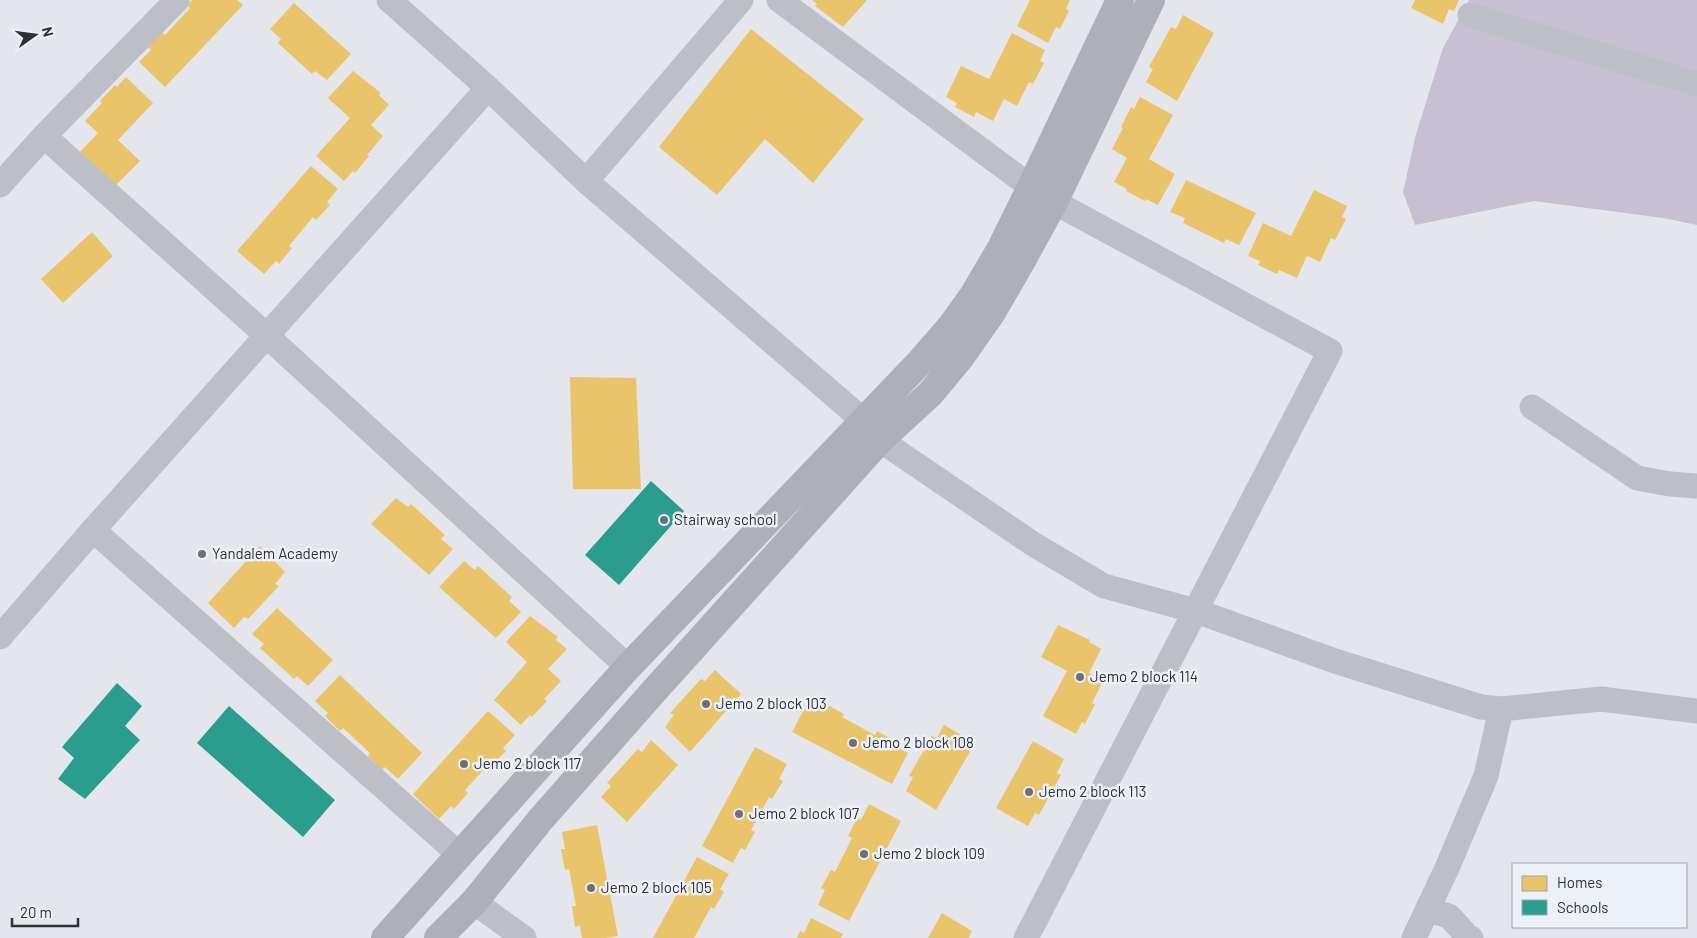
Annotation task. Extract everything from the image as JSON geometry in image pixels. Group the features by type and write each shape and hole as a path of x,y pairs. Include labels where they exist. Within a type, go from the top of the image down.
{"street":[{"path":"0,185 44,136 177,0"},
{"path":"390,0 488,88 586,181 872,430 1033,544 1104,586 1196,612 1334,661 1481,707 1501,709 1601,699 1697,711"},
{"path":"586,181 741,0"},
{"path":"779,0 1031,187"},
{"path":"438,938 474,902 541,819 872,430 920,362 952,325 974,294 1001,248 1120,0"},
{"path":"385,938 628,667 872,430 930,394 960,358 996,306 1054,202 1151,0"},
{"path":"1470,16 1697,84"},
{"path":"0,637 266,335 488,88"},
{"path":"44,136 266,335 628,667"},
{"path":"1026,938 1330,351 1054,202"},
{"path":"1532,407 1637,478 1670,484 1697,486"},
{"path":"93,530 460,855"},
{"path":"1414,938 1486,776 1501,709"},
{"path":"474,902 524,938"},
{"path":"1427,910 1449,916 1468,937 1472,938"}],"shaded area":[{"path":"1469,0 1697,0 1697,225 1663,218 1534,201 1415,225 1403,192 1416,134 1443,48"}],"building: Homes":[{"path":"192,0 237,0 243,5 165,87 139,62 151,50 148,47 162,32 165,35 190,8 187,5"},
{"path":"812,0 867,0 843,27 815,6 817,4"},
{"path":"1030,0 1070,0 1066,9 1069,11 1060,29 1056,27 1048,43 1017,26"},
{"path":"1415,0 1459,0 1454,11 1449,9 1443,24 1411,8"},
{"path":"294,3 351,54 327,80 315,71 312,74 278,43 281,39 270,29"},
{"path":"1183,15 1214,33 1177,101 1146,82 1153,69 1149,67 1171,27 1176,29"},
{"path":"751,29 864,119 813,183 765,139 717,195 659,147"},
{"path":"1012,33 1045,50 1040,61 1044,63 1033,84 1029,82 1017,106 1004,99 993,121 976,112 974,117 955,107 957,103 946,97 961,66 989,79"},
{"path":"353,71 381,93 379,95 389,105 371,125 383,136 355,173 353,171 344,181 316,156 350,118 328,98"},
{"path":"126,77 153,103 118,140 140,161 114,187 79,153 98,133 85,121 102,103 100,101 115,85 117,87"},
{"path":"1140,97 1173,115 1149,159 1175,174 1158,205 1146,199 1145,201 1114,182 1127,158 1112,149 1131,107 1134,109"},
{"path":"311,166 338,189 327,202 330,205 316,220 313,217 289,246 292,248 279,264 276,261 264,274 237,251"},
{"path":"1186,180 1256,213 1239,245 1226,239 1224,243 1183,223 1185,218 1170,212"},
{"path":"1314,190 1347,206 1342,217 1346,219 1335,240 1331,238 1320,262 1307,256 1297,278 1279,270 1277,274 1258,265 1260,261 1248,256 1263,223 1291,236"},
{"path":"92,232 113,256 63,303 41,279"},
{"path":"570,377 636,378 641,489 573,489"},
{"path":"396,498 408,507 411,504 445,535 441,539 453,549 429,575 371,524"},
{"path":"260,546 285,572 275,584 279,586 248,619 244,617 234,628 208,603"},
{"path":"464,561 475,570 478,566 512,597 509,601 521,612 496,638 439,587"},
{"path":"277,608 333,660 308,686 297,676 294,679 260,648 264,644 252,634"},
{"path":"530,616 558,637 556,640 567,649 548,669 561,681 544,699 547,701 532,717 530,715 521,725 494,700 527,662 506,642"},
{"name":"Jemo 2 block 114","path":"1058,625 1090,640 1089,642 1101,649 1089,673 1103,681 1092,703 1095,704 1085,724 1082,722 1076,734 1043,716 1067,671 1041,657"},
{"name":"Jemo 2 block 103","path":"715,670 741,694 690,752 665,727 674,715 670,713 701,679 705,681"},
{"path":"340,675 422,753 398,779 385,767 382,770 368,756 370,753 343,728 340,731 325,716 328,713 315,701"},
{"name":"Jemo 2 block 108","path":"809,700 824,708 826,704 844,714 842,717 875,735 877,731 895,741 893,745 908,753 892,784 792,732"},
{"name":"Jemo 2 block 117","path":"488,711 515,735 503,748 506,751 492,765 490,763 465,790 468,793 454,809 451,806 439,819 413,794"},
{"path":"944,725 975,743 936,810 906,791 913,777 909,776 932,736 937,738"},
{"path":"651,740 678,765 627,822 601,797 611,786 607,783 638,749 642,752"},
{"name":"Jemo 2 block 113","path":"1033,741 1064,759 1057,773 1061,775 1039,815 1035,813 1028,826 996,808"},
{"name":"Jemo 2 block 107","path":"755,747 787,764 779,779 783,781 772,799 769,797 751,830 755,832 745,850 741,848 733,863 702,846"},
{"name":"Jemo 2 block 109","path":"869,804 901,821 849,921 818,905 825,890 821,888 831,870 835,872 852,838 848,836 857,818 861,820"},
{"name":"Jemo 2 block 105","path":"597,825 618,936 582,938 580,926 575,927 572,906 576,906 569,869 565,870 561,849 565,849 562,832"},
{"path":"697,857 729,874 720,889 724,892 714,909 711,907 694,938 653,938"},
{"path":"942,913 972,931 969,938 928,938"},
{"path":"811,918 843,934 841,938 797,938 800,931 804,933"}],"building: Schools":[{"path":"651,481 684,511 619,585 585,555"},
{"path":"117,683 142,706 125,726 140,740 85,799 58,779 74,758 62,747"},
{"path":"229,706 335,800 303,837 197,743"}],"place":[{"name":"Stairway school","path":"664,520"},
{"name":"Yandalem Academy","path":"202,554"},
{"name":"Jemo 2 block 114","path":"1080,677"},
{"name":"Jemo 2 block 103","path":"706,704"},
{"name":"Jemo 2 block 108","path":"853,743"},
{"name":"Jemo 2 block 117","path":"464,764"},
{"name":"Jemo 2 block 113","path":"1029,792"},
{"name":"Jemo 2 block 107","path":"739,814"},
{"name":"Jemo 2 block 109","path":"864,854"},
{"name":"Jemo 2 block 105","path":"591,888"}]}
